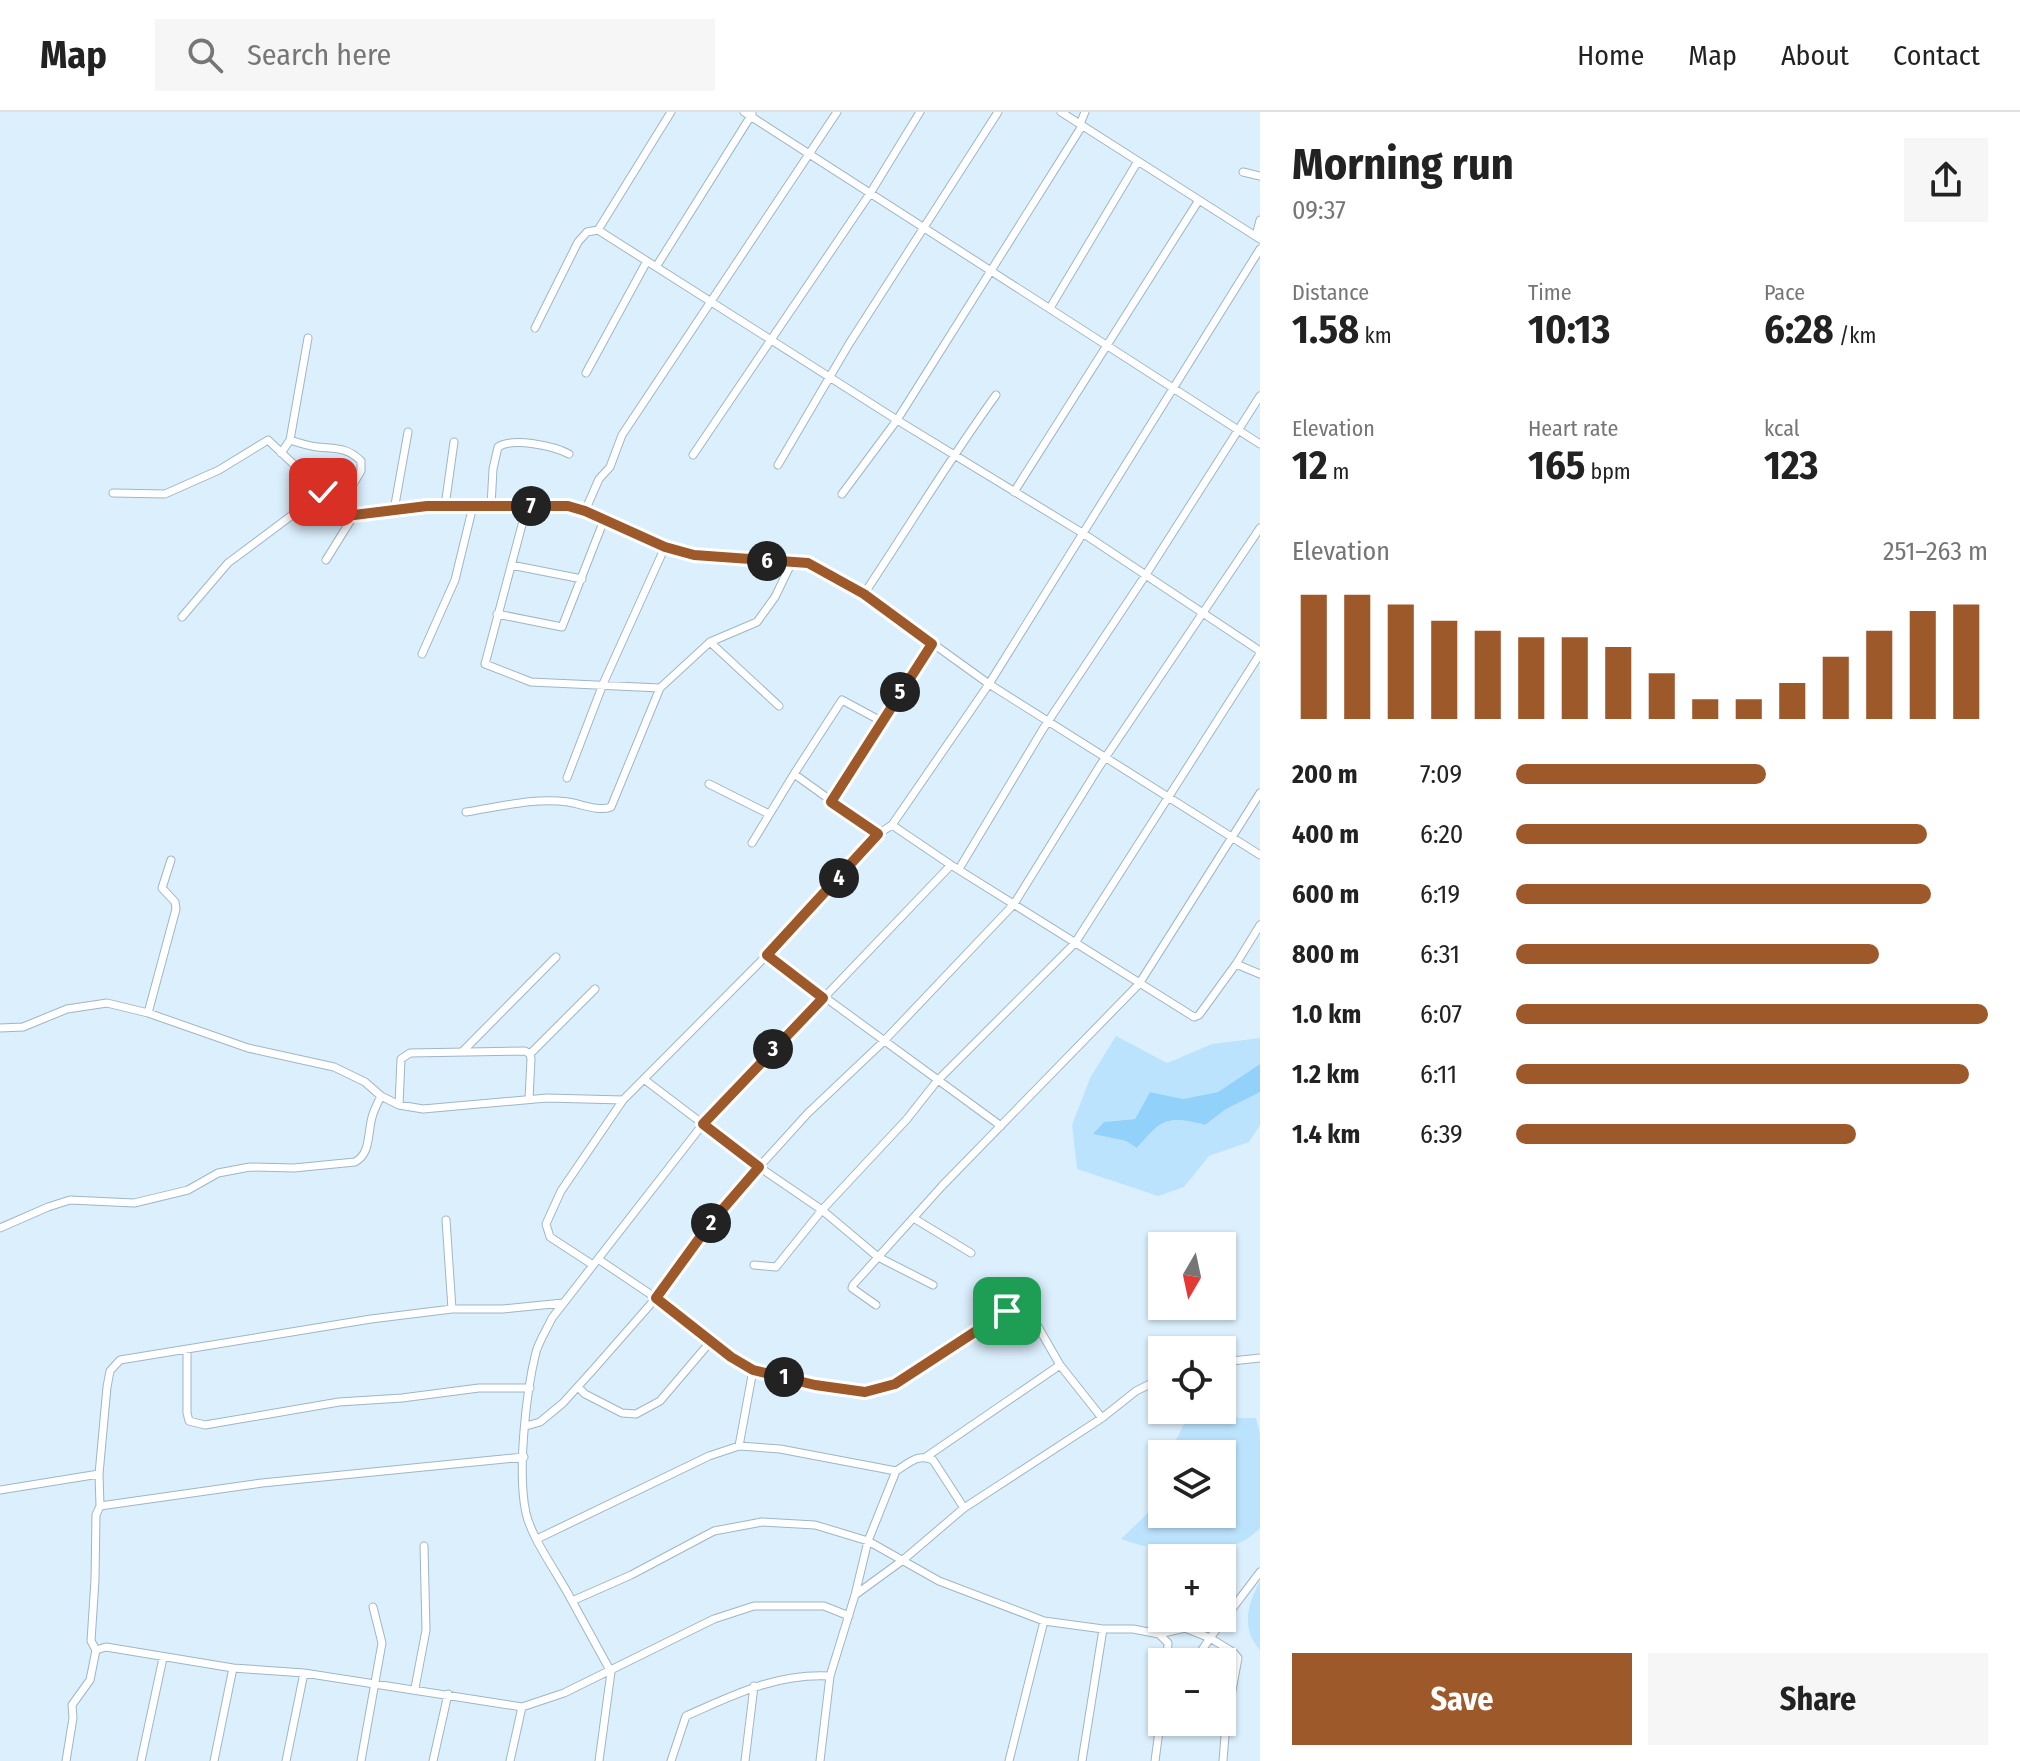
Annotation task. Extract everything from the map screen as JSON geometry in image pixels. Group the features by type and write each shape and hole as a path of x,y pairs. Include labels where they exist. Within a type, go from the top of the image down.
{"street":[{"path":"598,230 671,112"},
{"path":"585,511 599,479 610,467 622,435 837,112"},
{"path":"693,455 871,192 920,112"},
{"path":"778,465 829,376 998,112"},
{"path":"1061,112 1258,238 1260,220"},
{"path":"842,494 897,420 1081,125 1085,112"},
{"path":"656,267 749,113 1260,444"},
{"path":"1050,308 1138,161"},
{"path":"1243,172 1260,176"},
{"path":"1014,492 1199,200"},
{"path":"535,328 578,242 587,232 598,230 897,420 1084,534 1260,652 1075,943 937,1081 907,1119 822,1210 776,1267 754,1265"},
{"path":"1102,1418 1060,1365 1029,1311 1019,1307 1007,1311 895,1384 865,1392 815,1385 753,1370 656,1298 550,1237 546,1224 561,1191 623,1100 767,955 878,834 892,825 989,684 1260,249"},
{"path":"586,373 647,261"},
{"path":"281,453 290,440 308,338"},
{"path":"864,594 996,395"},
{"path":"599,1761 611,1672 537,1539 526,1513 526,1426 537,1349 563,1303 703,1124 823,998 955,867 1260,396"},
{"path":"394,510 408,432"},
{"path":"113,493 165,494 219,470 268,440 323,492 354,515 445,506 568,506 665,547 694,555 808,563 864,594 989,684 1049,719 1105,758 1260,855"},
{"path":"290,440 316,447 335,446 352,452 361,461 361,471 340,506"},
{"path":"445,506 454,442"},
{"path":"491,506 493,469 498,447 504,443 543,445 569,454"},
{"path":"182,617 228,563 323,492"},
{"path":"422,654 455,580 473,506"},
{"path":"527,506 485,664 531,682 660,688"},
{"path":"326,560 354,515"},
{"path":"497,614 562,627 604,520"},
{"path":"526,1426 540,1422 578,1387 656,1298 709,1225 759,1167 808,1113 883,1042 1014,904 1105,758 1260,528"},
{"path":"567,778 603,684 665,547"},
{"path":"466,812 527,802 565,801 601,809 611,807 660,688 710,642 757,622 775,597 792,562"},
{"path":"511,565 582,579"},
{"path":"710,642 779,706"},
{"path":"831,802 932,644"},
{"path":"752,843 842,700 881,721"},
{"path":"794,774 878,834"},
{"path":"709,784 769,814"},
{"path":"876,1305 852,1288 942,1186 1139,984 1260,793"},
{"path":"892,825 1194,1017 1199,1015 1236,964 1260,925"},
{"path":"148,1013 176,909 175,902 162,888 171,860"},
{"path":"767,955 1001,1126"},
{"path":"462,1052 556,957"},
{"path":"1236,964 1260,974"},
{"path":"529,1099 530,1054 595,989"},
{"path":"0,1028 23,1027 67,1009 107,1003 148,1013 248,1048 334,1067 365,1082 381,1096 399,1105 423,1109 529,1099 623,1100"},
{"path":"399,1105 401,1059 404,1055 525,1051 530,1054"},
{"path":"645,1080 759,1167 822,1210 878,1257 933,1285"},
{"path":"0,1228 70,1200 134,1203 188,1190 218,1173 250,1167 294,1168 355,1162 366,1151 372,1116 381,1096"},
{"path":"915,1219 971,1253"},
{"path":"446,1220 452,1309"},
{"path":"66,1761 72,1705 90,1680 96,1650 91,1641 96,1515 100,1506 99,1474 110,1371 120,1360 371,1319 452,1309 503,1309 563,1303"},
{"path":"578,1387 585,1394 622,1413 636,1414 660,1401 711,1341"},
{"path":"187,1350 187,1413 189,1421 196,1424 231,1422 271,1412 339,1402 479,1388 530,1388"},
{"path":"1236,1361 1260,1358"},
{"path":"926,1457 1060,1365"},
{"path":"739,1446 753,1370"},
{"path":"855,1595 903,1560 964,1508 1148,1385"},
{"path":"537,1539 709,1456 739,1446 780,1449 896,1471"},
{"path":"100,1506 262,1483 524,1457"},
{"path":"820,1761 830,1676 868,1541 896,1471 917,1457 933,1460 964,1508"},
{"path":"0,1490 99,1474"},
{"path":"572,1601 631,1575 714,1531 762,1522 815,1525 868,1541 939,1581 1044,1621 1159,1634 1185,1628 1210,1638 1238,1658 1226,1723 1223,1761"},
{"path":"415,1688 426,1630 424,1546"},
{"path":"1203,1648 1260,1572"},
{"path":"96,1650 106,1647 233,1668 304,1673 522,1707 611,1672 714,1619 754,1606 824,1606 849,1616"},
{"path":"361,1761 382,1643 373,1607"},
{"path":"1009,1761 1044,1621"},
{"path":"1082,1761 1103,1629"},
{"path":"1159,1634 1168,1643 1168,1648"},
{"path":"141,1761 163,1658"},
{"path":"214,1761 233,1668"},
{"path":"286,1761 304,1673"},
{"path":"671,1761 686,1716 754,1686 801,1674 830,1676"},
{"path":"745,1761 754,1686"},
{"path":"433,1761 448,1694"},
{"path":"510,1761 522,1707"},
{"path":"1155,1761 1158,1736"}],"shaded area":[{"path":"1116,1036 1167,1063 1212,1044 1260,1038 1260,1064 1218,1092 1183,1099 1150,1092 1135,1119 1104,1122 1094,1134 1126,1141 1137,1148 1166,1122 1182,1120 1205,1125 1257,1092 1260,1093 1260,1125 1249,1142 1209,1156 1184,1187 1158,1196 1077,1169 1072,1125 1090,1078"},
{"path":"1260,1064 1260,1092 1226,1109 1205,1125 1182,1120 1166,1122 1159,1125 1137,1148 1126,1141 1093,1134 1104,1122 1135,1119 1150,1092 1183,1099 1218,1092"},
{"path":"1236,1418 1256,1418 1260,1434 1260,1528 1236,1544 1148,1544 1148,1547 1121,1539 1148,1513 1148,1528 1236,1528 1236,1440 1176,1440 1184,1424 1236,1424"},
{"path":"1260,1581 1260,1650 1250,1633 1248,1616"}],"route":[{"path":"323,492 354,515 427,506 568,506 665,547 694,555 808,563 864,594 932,644 831,802 878,834 767,955 823,998 703,1124 759,1167 709,1225 656,1298 731,1357 753,1370 815,1385 865,1392 895,1384 1007,1311"}]}
